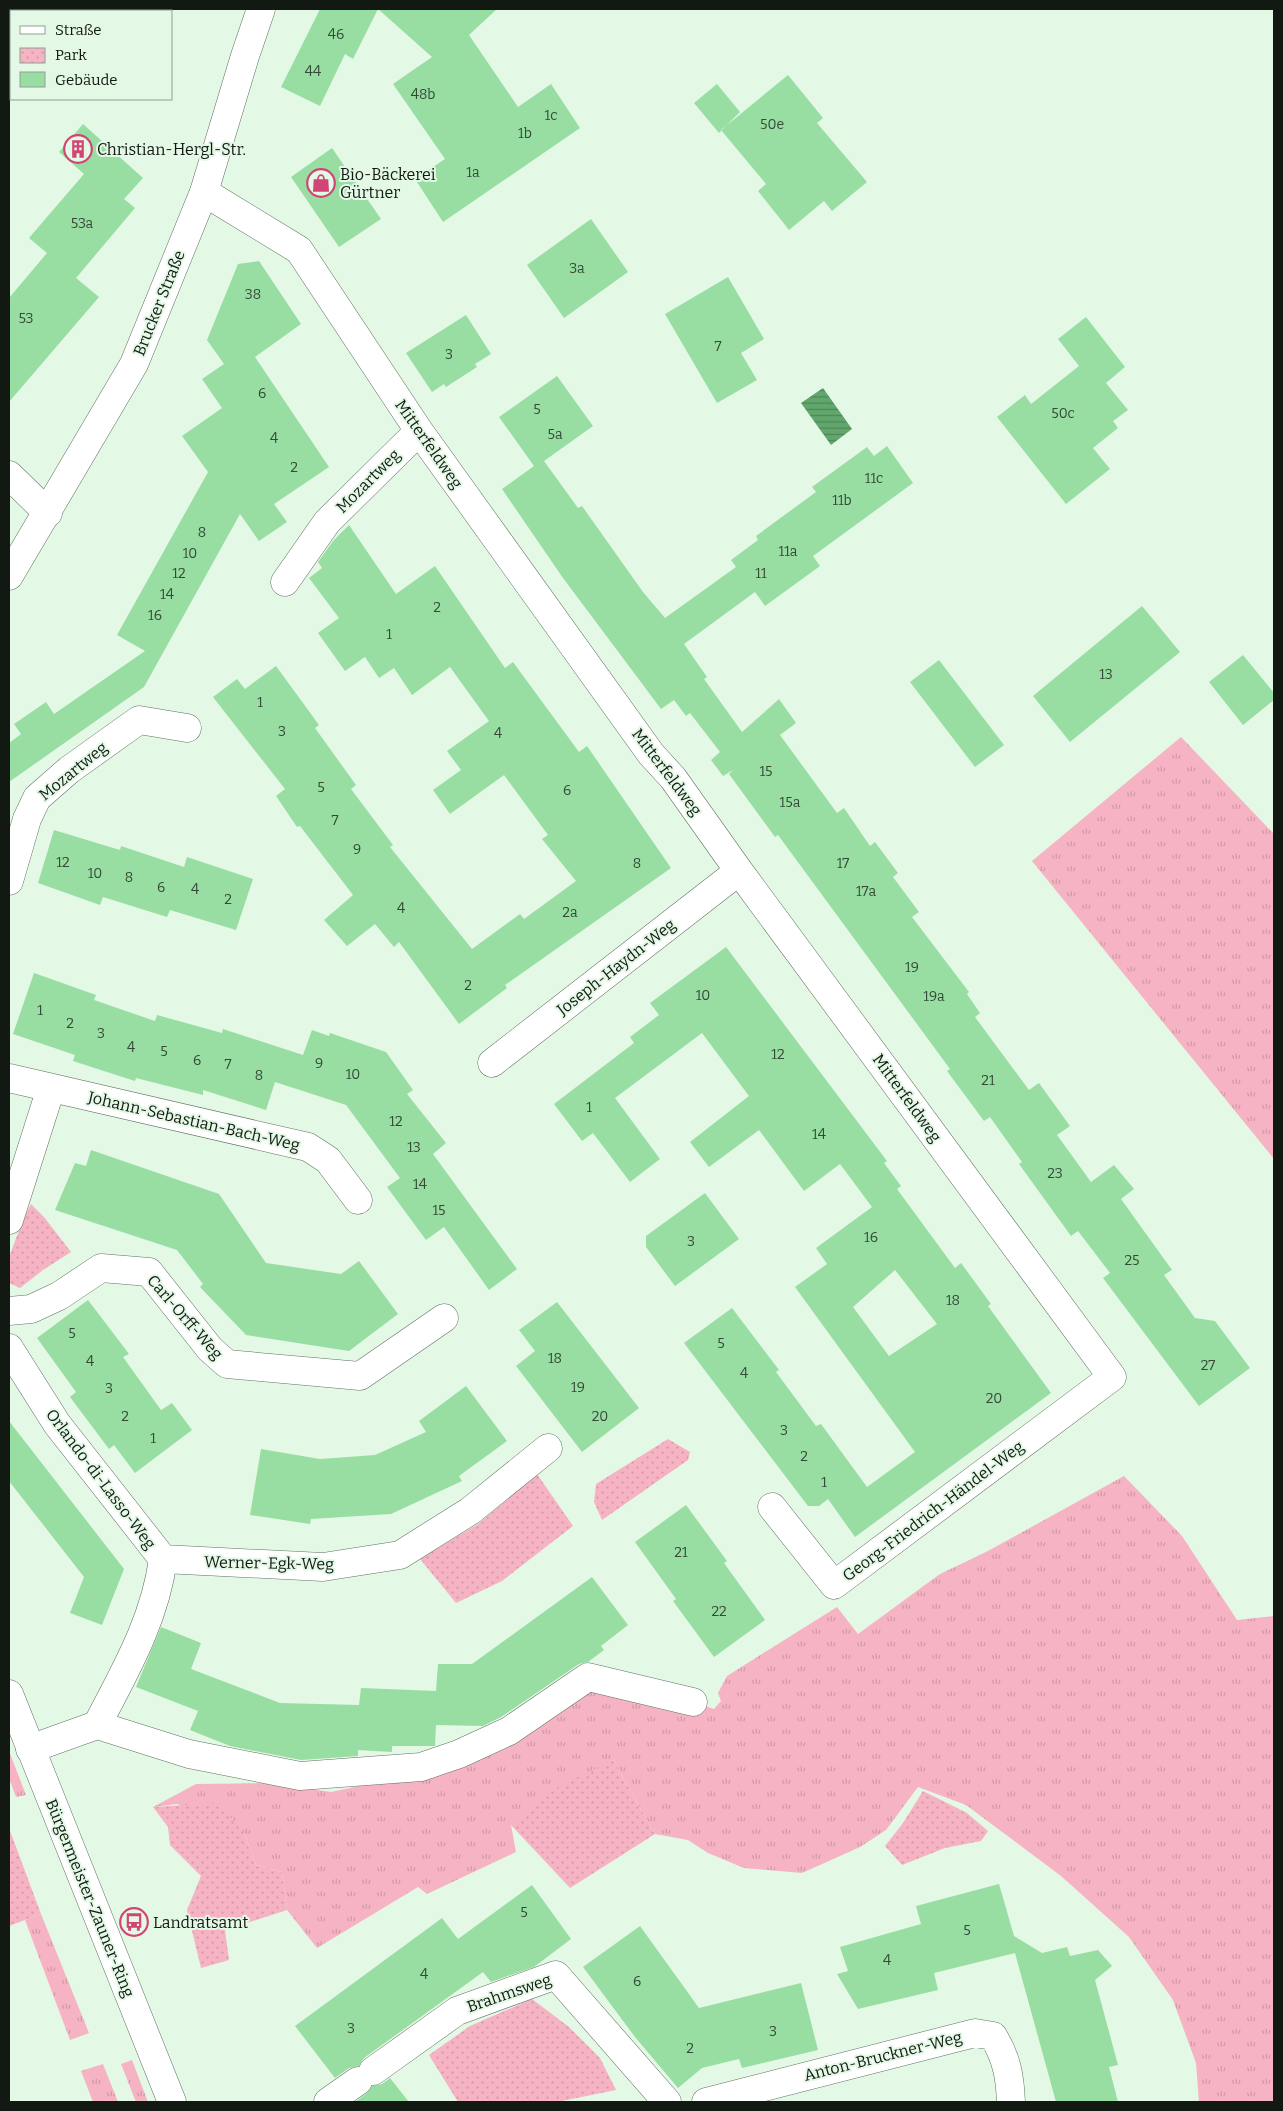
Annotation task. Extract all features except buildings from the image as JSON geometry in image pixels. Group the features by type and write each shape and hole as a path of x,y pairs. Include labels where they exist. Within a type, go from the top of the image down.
{"street":[{"name":"Brucker Straße","path":"9,576 48,513 134,364 204,192 261,9"},
{"name":"Mitterfeldweg","path":"204,192 299,250 419,431 651,754 673,778 1112,1377"},
{"name":"Mozartweg","path":"285,582 327,522 419,431"},
{"path":"9,475 48,513"},
{"name":"Mozartweg","path":"9,881 27,819 37,798 69,770 139,720 187,728"},
{"name":"Joseph-Haydn-Weg","path":"492,1063 740,871"},
{"name":"Johann-Sebastian-Bach-Weg","path":"9,1078 308,1147 328,1160 358,1200"},
{"path":"9,1220 51,1088"},
{"name":"Carl-Orff-Weg","path":"9,1311 30,1309 59,1296 101,1268 149,1272 210,1349 227,1364 360,1376 444,1318"},
{"name":"Orlando-di-Lasso-Weg","path":"9,1348 57,1424 163,1559 159,1586 142,1637 97,1725"},
{"name":"Georg-Friedrich-Händel-Weg","path":"772,1507 834,1586 1112,1377"},
{"name":"Werner-Egk-Weg","path":"163,1559 323,1567 400,1555 470,1511 548,1448"},
{"path":"30,1749 97,1725 189,1754 300,1776 421,1767 459,1754 509,1732 588,1677 694,1702"},
{"name":"Bürgermeister-Zauner-Ring","path":"9,1694 172,2102"},
{"name":"Brahmsweg","path":"328,2102 457,2011 556,1975 667,2102"},
{"name":"Anton-Bruckner-Weg","path":"706,2102 975,2033 993,2036 1001,2048 1009,2069 1011,2102"}],"green space":[{"path":"1181,737 1274,834 1274,1159 1032,861"},
{"path":"31,1204 44,1217 71,1252 20,1288 9,1283 9,1257"},
{"path":"668,1439 690,1452 688,1460 602,1520 594,1502 596,1484"},
{"path":"537,1474 573,1526 502,1581 456,1603 420,1559 478,1524"},
{"path":"1124,1476 1182,1536 1237,1620 1274,1616 1274,2102 1199,2102 1196,2063 1173,2000 1129,1937 1061,1876 966,1805 918,1787 886,1830 860,1847 802,1873 744,1868 708,1853 688,1840 655,1834 613,1760 511,1825 516,1852 427,1894 418,1887 317,1948 287,1910 282,1872 256,1865 244,1833 177,1804 153,1807 196,1784 270,1783 331,1792 406,1776 461,1768 588,1691 693,1702 714,1709 721,1701 718,1693 727,1676 837,1607 858,1634 940,1574 988,1551"},
{"path":"9,1751 26,1795 16,1797 9,1778"},
{"path":"613,1760 655,1834 570,1888 511,1825 558,1787"},
{"path":"923,1791 967,1813 988,1831 981,1841 945,1848 902,1865 885,1846 903,1823"},
{"path":"219,1803 244,1833 256,1865 282,1872 287,1910 225,1930 229,1960 201,1968 187,1910 201,1876 170,1845 168,1827 153,1807"},
{"path":"9,1828 41,1914 9,1926"},
{"path":"41,1914 89,2033 70,2040 25,1920"},
{"path":"532,1999 569,2027 600,2058 616,2090 557,2102 458,2102 429,2055 470,2026"},
{"path":"132,2060 148,2102 136,2102 121,2064"},
{"path":"103,2064 118,2102 93,2102 81,2071"}],"shaded area":[{"path":"823,388 852,429 831,445 801,403"}],"place":[{"name":"Christian-Hergl-Str.","path":"78,149"},
{"name":"Bio-Bäckerei Gürtner","path":"321,183"},
{"name":"Landratsamt","path":"134,1922"}]}
